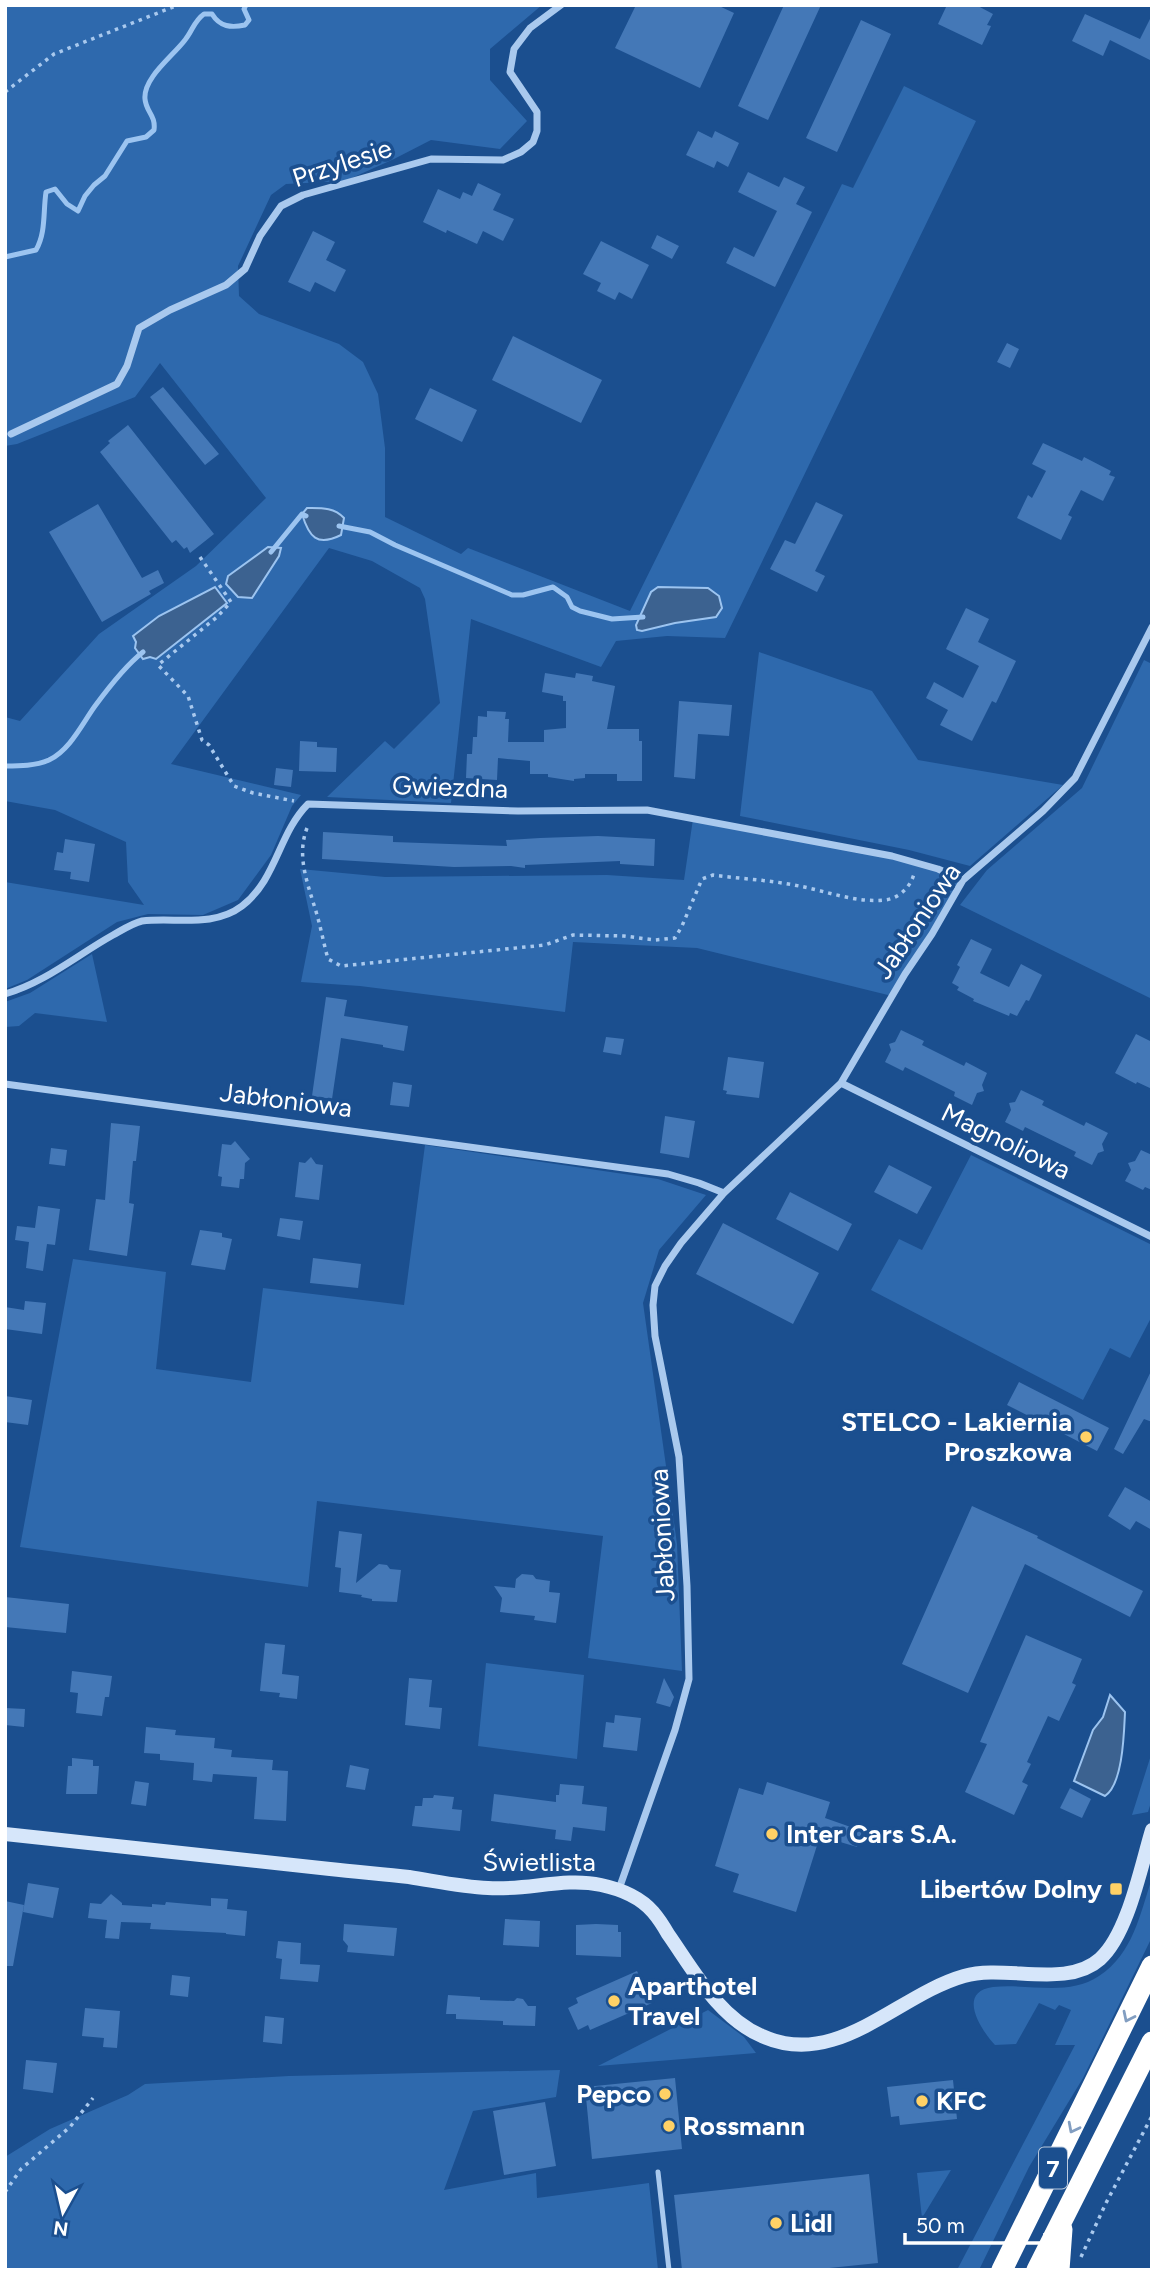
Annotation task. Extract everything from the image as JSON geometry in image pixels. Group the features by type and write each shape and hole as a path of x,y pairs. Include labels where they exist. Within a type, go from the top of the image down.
{"highway":[{"name":"7","path":"1002,2270 1152,1966"},
{"name":"7","path":"1037,2270 1152,2042"},
{"path":"1059,2270 1062,2220"}],"street":[{"name":"Przylesie","path":"11,435 117,384 127,366 139,328 170,310 226,285 244,269 260,236 281,206 303,195 431,159 503,160 521,152 533,142 537,131 537,113 510,72 514,49 530,28 561,5"},
{"name":"Jabłoniowa","path":"619,1889 671,1743 689,1679 687,1586 679,1457 655,1336 655,1286 681,1243 724,1193 841,1083 963,880 1043,811 1075,778 1152,627"},
{"name":"Gwiezdna","path":"308,804 518,811 647,810 917,863 963,880"},
{"path":"5,994 38,982 141,921 179,922 225,916 242,906 262,886 289,828 308,804"},
{"name":"Magnoliowa","path":"841,1083 1152,1237"},
{"name":"Jabłoniowa","path":"5,1084 668,1174 724,1193"},
{"name":"Świetlista","path":"5,1834 406,1877 490,1889 576,1883 619,1889 653,1912 708,1991 731,2016 761,2036 791,2045 809,2046 847,2035 962,1976 990,1973 1066,1973 1090,1966 1105,1954 1117,1938 1152,1830"}],"lane":[{"path":"658,2172 668,2270"}],"path":[{"path":"5,92 54,54 178,5"},
{"path":"200,557 230,602 217,617 158,664 188,696 202,740 209,745 234,786 253,793 308,804 311,816 304,837 303,861 328,959 341,966 545,945 573,935 624,936 655,940 675,937 702,879 713,875 796,885 862,899 886,900 904,892 912,881 917,863"},
{"path":"5,2192 21,2169 70,2127 93,2098"},
{"path":"1080,2260 1106,2203 1152,2116"}],"shaded area":[{"path":"5,5 542,5 490,49 490,80 527,121 500,149 431,140 345,181 286,184 271,195 238,266 239,296 259,314 339,344 363,362 378,394 385,448 385,517 461,554 468,548 630,611 842,184 853,188 904,86 976,121 725,638 667,636 616,641 601,667 471,619 451,803 327,797 385,741 394,749 440,703 425,599 420,588 372,561 329,548 171,764 301,795 292,806 271,855 238,900 203,915 148,914 117,922 27,980 5,989 5,882 144,905 128,882 126,842 55,810 5,801 5,717 20,721 99,634 196,566 266,498 160,363 135,397 17,444 5,446"},
{"path":"307,508 327,509 340,514 344,518 341,535 326,540 315,538 302,514"},
{"path":"268,547 281,548 279,556 252,598 238,597 226,584 228,576"},
{"path":"215,587 227,603 156,659 143,659 135,648 133,636 159,616"},
{"path":"658,587 708,588 719,596 722,608 716,617 637,630 636,625 651,592"},
{"path":"759,652 872,691 918,760 1063,785 970,866 909,850 740,816"},
{"path":"1144,660 1152,664 1152,999 960,905 987,870 1082,788"},
{"path":"693,819 892,856 963,880 892,996 697,948 573,942 565,1012 360,986 301,982 312,926 300,869 385,877 607,875 684,880"},
{"path":"92,954 107,1022 35,1013 19,1026 5,1027 5,1002 30,993"},
{"path":"425,1145 658,1179 706,1195 659,1250 643,1303 677,1544 682,1671 588,1658 603,1536 317,1501 308,1587 20,1547 73,1259 166,1272 156,1369 251,1382 263,1288 404,1305"},
{"path":"971,1155 1152,1245 1152,1316 1130,1358 1110,1348 1083,1400 871,1290 899,1239 922,1250"},
{"path":"486,1663 584,1675 577,1759 478,1746"},
{"path":"1110,1695 1125,1712 1125,1721 1119,1770 1116,1781 1105,1796 1074,1781 1093,1730 1103,1717"},
{"path":"1152,1752 1152,1799 1148,1812 1132,1815"},
{"path":"1152,1878 1152,1937 1083,2078 1029,2167 979,2270 957,2270 1075,2045 1055,2045 1071,2010 1059,2005 1055,2010 1039,2003 1016,2044 995,2045 978,2021 974,2004 976,1996 982,1990 993,1987 1061,1988 1087,1982 1099,1976 1111,1967 1128,1945"},
{"path":"708,2010 744,2037 756,2053 598,2066"},
{"path":"560,2070 556,2097 473,2111 444,2190 536,2173 537,2198 649,2183 658,2270 5,2270 5,2157 50,2129 128,2095 145,2084 289,2076"},
{"path":"951,2170 922,2218 917,2173"}],"building":[{"path":"636,5 717,5 734,13 700,88 615,48"},
{"path":"784,5 821,5 768,120 738,106"},
{"path":"947,5 976,5 993,14 987,25 991,26 982,45 938,24"},
{"path":"1085,14 1140,39 1152,15 1152,61 1110,40 1103,56 1072,41"},
{"path":"861,20 891,34 837,152 806,138"},
{"path":"698,131 712,138 715,131 739,143 728,167 717,161 714,168 686,155"},
{"path":"748,172 779,187 784,177 805,187 796,204 812,212 775,287 726,263 734,247 754,257 777,211 738,192"},
{"path":"478,183 501,194 493,210 514,219 503,241 483,231 477,244 423,222 438,189 460,199 463,192 472,196"},
{"path":"313,231 335,242 326,260 346,270 335,292 315,282 310,292 288,282"},
{"path":"657,235 679,246 672,259 651,248"},
{"path":"601,241 649,265 632,299 619,292 615,300 597,291 601,283 583,274"},
{"path":"513,336 602,380 581,423 492,380"},
{"path":"1007,343 1019,349 1010,368 997,362"},
{"path":"163,387 219,454 205,465 150,397"},
{"path":"430,388 477,410 462,442 415,419"},
{"path":"128,425 214,534 190,553 187,547 184,549 176,540 172,543 100,452 110,443 108,441"},
{"path":"1043,443 1082,461 1084,457 1111,471 1109,475 1115,477 1103,501 1081,490 1068,515 1072,517 1061,540 1017,518 1028,495 1032,498 1046,471 1032,464"},
{"path":"816,502 843,515 815,571 825,576 817,592 770,569 785,540 795,544"},
{"path":"98,504 142,578 158,570 164,583 149,591 151,594 102,622 49,532"},
{"path":"966,608 989,619 978,642 1016,661 996,703 992,701 972,741 940,725 948,710 926,698 934,682 963,698 979,666 946,649"},
{"path":"545,673 575,678 576,673 593,676 592,681 615,686 607,729 639,729 639,741 642,741 642,781 617,781 617,774 585,774 585,778 574,781 548,777 548,774 530,774 530,761 498,758 497,780 466,778 467,754 472,754 473,737 477,737 478,716 487,717 487,711 506,712 505,719 509,719 508,742 544,742 544,730 566,728 566,701 563,701 563,696 542,692"},
{"path":"679,701 732,705 729,736 698,734 695,779 674,777"},
{"path":"300,741 317,742 317,747 337,748 336,772 299,771"},
{"path":"276,768 293,770 291,787 274,785"},
{"path":"323,832 393,836 393,842 507,846 506,840 540,838 598,836 655,839 654,866 620,864 620,861 525,865 525,868 454,867 322,859"},
{"path":"65,839 95,844 89,882 70,879 71,872 54,870 57,852 63,853"},
{"path":"971,939 992,949 980,973 1009,987 1021,964 1042,975 1029,1001 1026,1000 1017,1016 1010,1013 1009,1016 973,1001 974,999 957,990 959,987 952,983 960,967 957,965"},
{"path":"326,997 347,1000 344,1016 408,1026 404,1051 341,1038 332,1099 312,1096"},
{"path":"901,1030 924,1041 922,1045 964,1066 966,1062 987,1073 982,1085 984,1091 977,1093 972,1105 954,1096 955,1092 905,1067 903,1071 885,1062 891,1050 889,1044 895,1042"},
{"path":"1136,1034 1152,1042 1152,1089 1115,1073"},
{"path":"606,1037 624,1039 621,1055 603,1052"},
{"path":"728,1057 764,1062 759,1098 726,1094 727,1091 723,1090"},
{"path":"393,1082 412,1085 409,1107 390,1105"},
{"path":"1021,1090 1044,1101 1042,1105 1084,1126 1086,1122 1108,1133 1102,1144 1104,1151 1098,1153 1092,1165 1074,1156 1076,1152 1025,1127 1023,1131 1005,1122 1011,1110 1009,1103 1015,1102"},
{"path":"665,1116 695,1121 689,1158 660,1153"},
{"path":"111,1123 140,1126 136,1161 133,1161 129,1203 134,1204 127,1256 89,1250 96,1199 105,1200"},
{"path":"235,1141 250,1159 245,1163 244,1179 240,1179 239,1188 221,1186 222,1177 218,1176 222,1144 231,1145"},
{"path":"51,1148 67,1150 65,1166 49,1164"},
{"path":"1141,1150 1152,1155 1152,1190 1145,1187 1143,1190 1125,1181 1131,1170 1128,1163 1135,1161"},
{"path":"311,1157 316,1164 323,1165 319,1200 295,1197 299,1162 305,1163"},
{"path":"889,1165 932,1187 917,1214 874,1192"},
{"path":"790,1192 852,1224 838,1251 776,1219"},
{"path":"38,1206 60,1209 55,1245 47,1244 43,1271 26,1268 29,1242 15,1240 17,1226 35,1228"},
{"path":"280,1218 303,1221 300,1240 277,1236"},
{"path":"723,1223 819,1273 793,1324 696,1274"},
{"path":"200,1230 222,1233 222,1237 232,1239 225,1270 191,1265"},
{"path":"313,1258 361,1264 358,1288 310,1283"},
{"path":"25,1301 46,1303 42,1334 5,1329 5,1307 24,1310"},
{"path":"1152,1369 1152,1422 1144,1419 1123,1454 1114,1449"},
{"name":"STELCO - Lakiernia Proszkowa","path":"1019,1382 1109,1428 1097,1451 1007,1405"},
{"path":"5,1396 32,1400 28,1425 5,1422"},
{"path":"1125,1487 1152,1502 1152,1530 1136,1521 1130,1530 1108,1516"},
{"path":"972,1506 1038,1536 1037,1538 1143,1591 1130,1617 1025,1564 968,1693 902,1664"},
{"path":"339,1531 362,1534 356,1583 379,1564 401,1570 397,1602 372,1601 361,1597 362,1595 339,1592 341,1568 335,1567"},
{"path":"522,1574 550,1581 549,1592 560,1593 556,1623 534,1620 535,1616 500,1612 502,1598 494,1586 515,1588 516,1579"},
{"path":"5,1597 69,1604 66,1633 5,1627"},
{"path":"1026,1635 1082,1659 1072,1683 1076,1685 1059,1721 1048,1716 1027,1762 1031,1764 1022,1782 1028,1785 1014,1815 965,1792 987,1744 980,1742"},
{"path":"265,1643 285,1645 282,1674 299,1676 297,1699 279,1697 280,1693 260,1691"},
{"path":"72,1671 112,1676 109,1697 105,1697 102,1716 76,1713 78,1693 70,1692"},
{"path":"409,1678 432,1680 429,1707 442,1708 440,1729 405,1725"},
{"path":"664,1678 674,1697 670,1707 656,1703"},
{"path":"5,1708 25,1709 24,1727 5,1725"},
{"path":"615,1715 641,1718 637,1751 603,1747 606,1722 614,1723"},
{"path":"146,1727 176,1730 175,1735 215,1738 214,1748 232,1750 231,1757 273,1760 272,1770 288,1771 286,1821 254,1819 257,1777 213,1774 212,1782 193,1780 194,1763 160,1760 160,1754 144,1753"},
{"path":"72,1758 93,1760 93,1766 99,1766 97,1794 66,1794 68,1766 72,1766"},
{"path":"350,1765 369,1769 365,1790 346,1787"},
{"path":"135,1781 149,1783 146,1806 131,1804"},
{"name":"Inter Cars S.A.","path":"767,1782 830,1802 825,1818 862,1831 857,1847 820,1836 796,1912 733,1892 739,1874 715,1866 739,1788 763,1795"},
{"path":"560,1784 584,1786 582,1804 607,1807 605,1831 573,1827 571,1841 555,1839 556,1830 491,1821 494,1794 556,1802"},
{"path":"1070,1788 1091,1799 1082,1818 1060,1808"},
{"path":"434,1795 454,1797 452,1809 462,1810 460,1831 412,1826 415,1806 422,1806 423,1798 433,1798"},
{"path":"28,1883 59,1888 53,1918 23,1912"},
{"path":"111,1894 122,1905 152,1907 152,1904 165,1905 166,1902 211,1906 211,1898 228,1899 227,1909 247,1911 245,1936 150,1929 151,1923 121,1922 119,1939 105,1938 107,1920 88,1918 90,1903 101,1904"},
{"path":"5,1901 24,1905 13,1966 5,1966"},
{"path":"505,1919 540,1921 539,1947 503,1945"},
{"path":"344,1924 397,1928 394,1956 347,1952 348,1946 343,1940"},
{"path":"576,1925 618,1925 618,1932 621,1932 621,1957 576,1955"},
{"path":"278,1941 301,1943 300,1964 320,1965 318,1982 280,1979 282,1959 276,1958"},
{"name":"Aparthotel Travel","path":"637,1971 652,2003 590,2030 588,2025 578,2030 568,2008 578,2003 576,1998"},
{"path":"172,1975 190,1977 188,1997 170,1995"},
{"path":"448,1995 480,1997 480,2000 523,1999 528,2006 536,2006 535,2026 503,2025 503,2021 456,2019 456,2014 446,2014"},
{"path":"85,2008 120,2011 117,2048 103,2047 104,2038 82,2036"},
{"path":"265,2016 284,2018 282,2044 263,2042"},
{"path":"26,2060 57,2063 53,2093 23,2089"},
{"path":"675,2078 682,2149 592,2159 585,2087"},
{"name":"KFC","path":"953,2080 957,2119 900,2125 899,2116 891,2117 887,2087"},
{"path":"545,2102 556,2166 504,2175 493,2111"},
{"name":"Lidl","path":"869,2174 878,2263 810,2270 682,2270 674,2195"}],"waterway":[{"path":"5,257 36,250 43,229 46,192 55,189 67,204 78,211 85,196 105,176 127,141 146,137 154,130 154,121 145,99 149,83 201,17 204,14 212,14 226,26 245,25 249,20 244,9 246,5"},
{"path":"271,552 302,514 306,516"},
{"path":"339,526 370,532 512,595 523,595 553,587 567,597 572,607 580,611 612,619 643,617"},
{"path":"5,766 38,763 56,756 69,743 118,677 143,652"}],"place":[{"name":"STELCO - Lakiernia Proszkowa","path":"1086,1437"},
{"name":"Inter Cars S.A.","path":"772,1834"},
{"name":"Libertów Dolny","path":"1116,1889"},
{"name":"Aparthotel Travel","path":"614,2001"},
{"name":"Pepco","path":"665,2094"},
{"name":"KFC","path":"922,2101"},
{"name":"Rossmann","path":"669,2126"},
{"name":"Lidl","path":"776,2223"}]}
